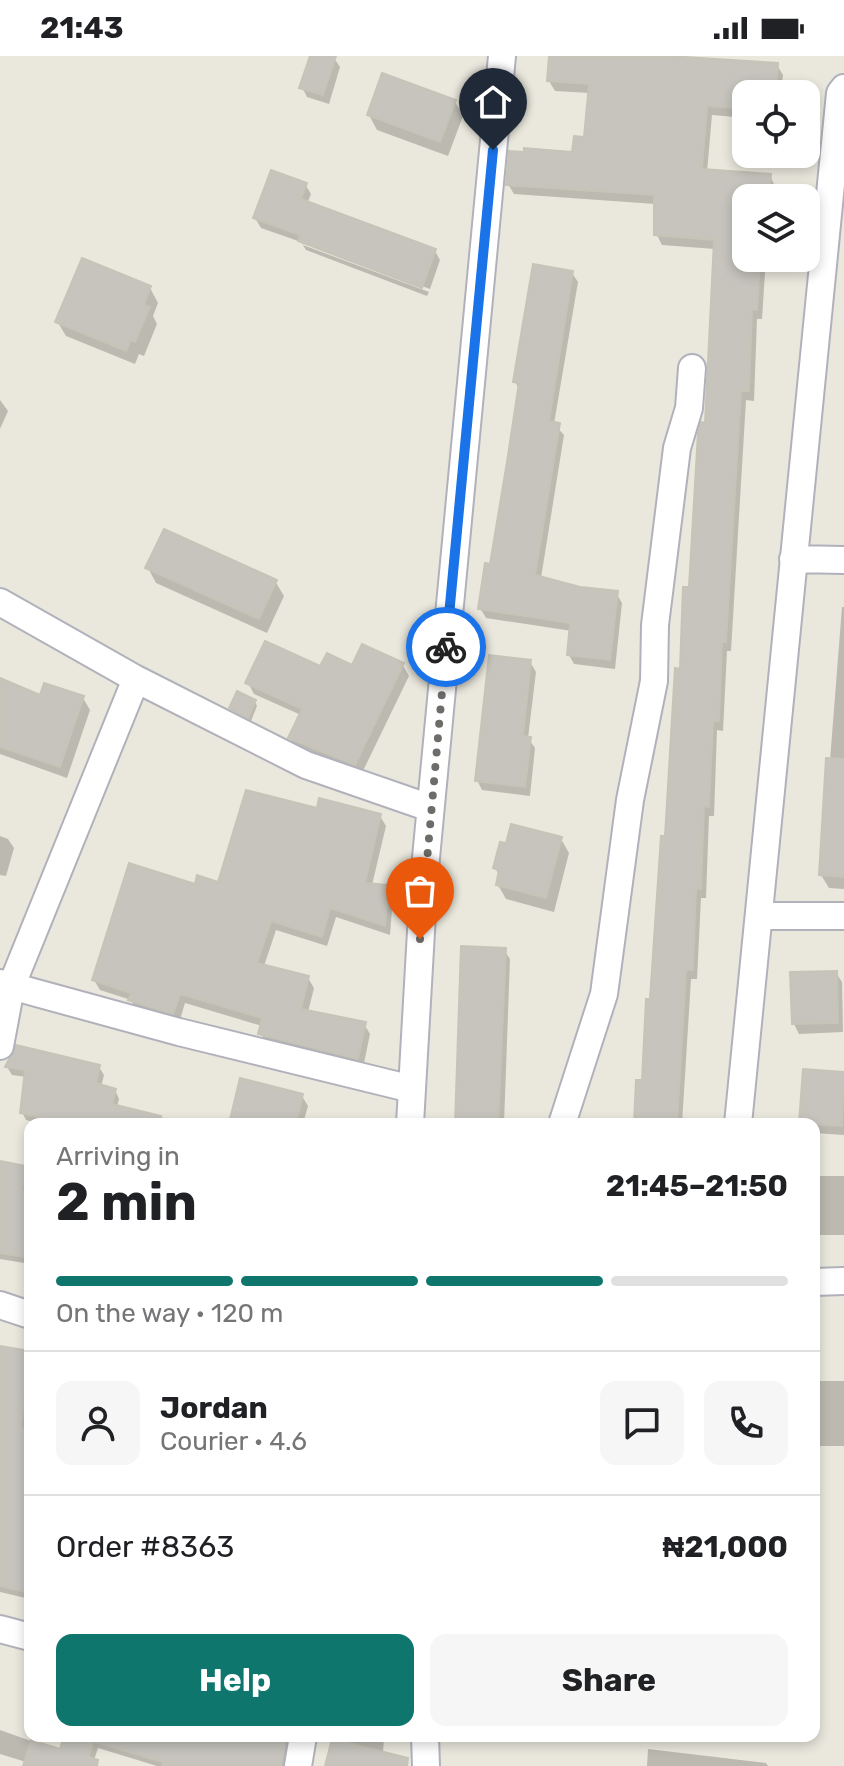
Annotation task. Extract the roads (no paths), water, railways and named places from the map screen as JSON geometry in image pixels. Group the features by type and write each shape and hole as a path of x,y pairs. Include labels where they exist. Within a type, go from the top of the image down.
{"street":[{"path":"410,1118 430,808 502,56"},
{"path":"739,1118 840,93 844,88"},
{"path":"564,1118 604,994 630,800 654,681 655,625 677,448 689,408 692,368"},
{"path":"793,559 844,560"},
{"path":"0,602 136,679 306,765 430,808"},
{"path":"0,1046 6,985 136,679"},
{"path":"759,916 844,916"},
{"path":"6,985 412,1089"},
{"path":"820,1282 844,1281"},
{"path":"0,1305 24,1313"},
{"path":"0,1629 24,1635"},
{"path":"298,1766 302,1742"},
{"path":"425,1742 426,1766"}]}
